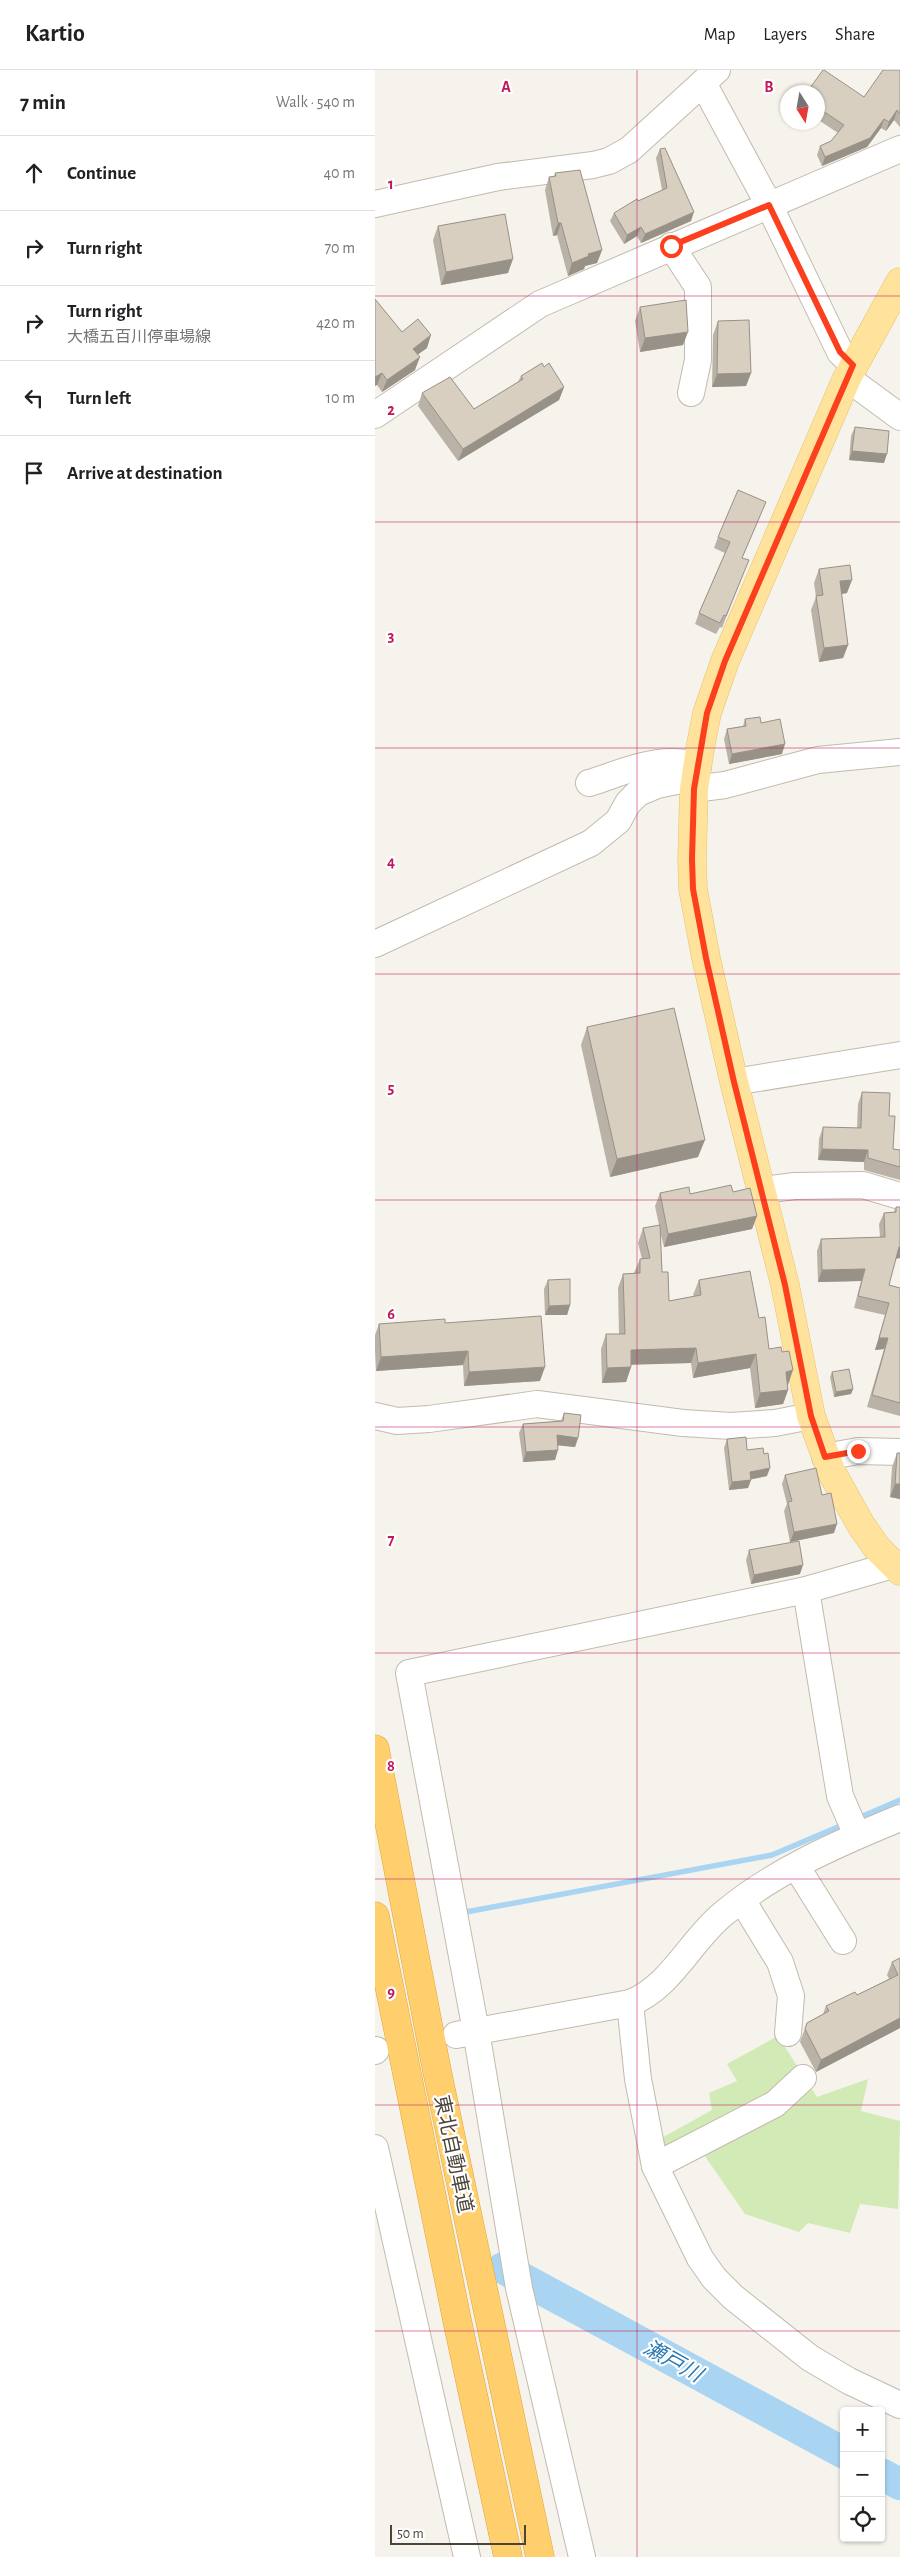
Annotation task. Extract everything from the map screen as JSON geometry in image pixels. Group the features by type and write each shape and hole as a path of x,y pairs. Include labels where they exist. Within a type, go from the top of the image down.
{"highway":[{"name":"東北自動車道","path":"375,1749 437,2071 540,2557"},
{"name":"東北自動車道","path":"375,1916 449,2282 508,2557"}],"main road":[{"path":"896,1568 877,1548 861,1525 825,1457 811,1416 785,1285 734,1082 693,889 696,777 707,713 725,661 850,372 900,282"}],"street":[{"path":"375,204 499,177 593,166 609,161 629,150 710,77 769,205 850,372 900,417"},
{"path":"375,415 539,304 900,149"},
{"path":"671,246 698,287 698,360 691,393"},
{"path":"589,783 639,768 673,762 696,777 725,785 818,760 900,752"},
{"path":"375,944 591,843 618,821 628,803 638,793 657,785 696,777"},
{"path":"734,1082 900,1055"},
{"path":"762,1190 795,1186 863,1185 900,1196"},
{"path":"375,1416 397,1421 429,1419 537,1404 683,1423 731,1426 775,1423 811,1416"},
{"path":"825,1457 858,1451 900,1452"},
{"path":"582,2557 519,2288 466,2033 409,1673 806,1590 896,1568"},
{"path":"806,1590 840,1796 852,1826"},
{"path":"466,2033 630,2003 640,1999 655,1988 704,1931 742,1900 852,1826 900,1818"},
{"path":"795,1866 843,1941"},
{"path":"742,1900 762,1930 782,1970 791,1996 787,2033"},
{"path":"630,2003 639,2079 655,2166 700,2258 714,2278 733,2297 810,2358 849,2381 900,2405"},
{"path":"655,2166 775,2104 803,2078"},
{"path":"375,2148 467,2557"},
{"path":"375,2247 391,2222"}],"green space":[{"path":"778,2036 817,2097 868,2079 861,2111 900,2121 898,2209 860,2204 850,2233 808,2223 799,2232 745,2214 702,2152 673,2165 660,2139 712,2110 709,2093 737,2081 727,2064"}],"building":[{"path":"824,70 864,97 883,70 900,70 900,114 897,110 889,122 884,119 870,138 825,157 820,146 831,141 844,125 825,112 825,85 812,85"},
{"path":"665,148 694,212 645,234 641,227 627,235 614,213 637,199 638,201 667,188 660,149"},
{"path":"580,170 602,250 588,254 589,256 572,263 561,223 558,223 549,177 556,176 555,173"},
{"path":"505,214 513,259 446,272 438,226"},
{"path":"375,299 402,332 418,319 431,335 413,349 420,357 387,380 382,373 375,377"},
{"path":"686,300 688,332 645,338 640,307"},
{"path":"749,320 751,373 717,374 718,321"},
{"path":"542,363 544,367 549,363 564,387 463,449 422,393 450,377 474,409 523,379 521,376"},
{"path":"855,427 889,431 887,454 852,451"},
{"path":"738,490 766,502 742,558 749,560 726,616 724,615 720,623 699,613 730,542 718,537"},
{"path":"850,565 852,580 840,581 848,645 824,648 816,596 823,595 819,569"},
{"path":"760,717 761,723 780,719 785,744 732,754 727,729 746,726 745,719"},
{"path":"674,1008 705,1140 617,1159 587,1027"},
{"path":"862,1092 890,1093 889,1116 895,1116 893,1149 900,1150 900,1167 868,1158 868,1150 822,1149 823,1127 861,1128"},
{"path":"731,1185 733,1192 750,1188 757,1216 668,1234 660,1193 689,1187 690,1194"},
{"path":"896,1207 900,1207 900,1247 889,1285 900,1288 900,1403 872,1395 888,1338 879,1338 889,1303 858,1296 865,1269 822,1270 821,1239 885,1237 884,1213 896,1212"},
{"path":"660,1225 662,1272 668,1272 669,1301 701,1295 699,1280 750,1271 759,1318 765,1317 769,1349 781,1347 782,1352 789,1351 793,1370 786,1372 788,1390 760,1393 756,1354 698,1363 696,1348 631,1350 631,1367 607,1368 606,1334 625,1334 623,1274 640,1273 640,1259 650,1258 643,1228"},
{"path":"570,1279 570,1305 549,1306 548,1280"},
{"path":"541,1316 545,1367 469,1372 468,1351 381,1357 379,1324 445,1319 445,1323"},
{"path":"849,1369 853,1389 836,1392 832,1372"},
{"path":"564,1413 581,1415 578,1438 557,1435 558,1450 526,1452 523,1424 563,1421"},
{"path":"746,1437 747,1450 763,1448 764,1454 768,1453 770,1468 750,1472 751,1480 732,1482 727,1439"},
{"path":"897,1453 900,1453 900,1484 895,1484"},
{"path":"816,1468 822,1495 831,1493 837,1524 794,1532 788,1502 792,1501 785,1475"},
{"path":"799,1541 803,1565 754,1575 749,1550"},
{"path":"900,1958 900,2018 821,2060 805,2029 807,2023 829,2011 826,2006 855,1992 857,1995 898,1975 892,1962"}],"waterway":[{"path":"856,1819 900,1800"},
{"path":"466,1912 772,1855 845,1824"},
{"name":"瀬戸川","path":"503,2268 842,2452"},
{"name":"瀬戸川","path":"885,2476 900,2484"}],"route":[{"path":"671,246 769,205 840,352 853,365 725,661 707,713 694,789 692,859 693,889 706,958 734,1082 785,1285 811,1416 825,1457 858,1451"}]}
